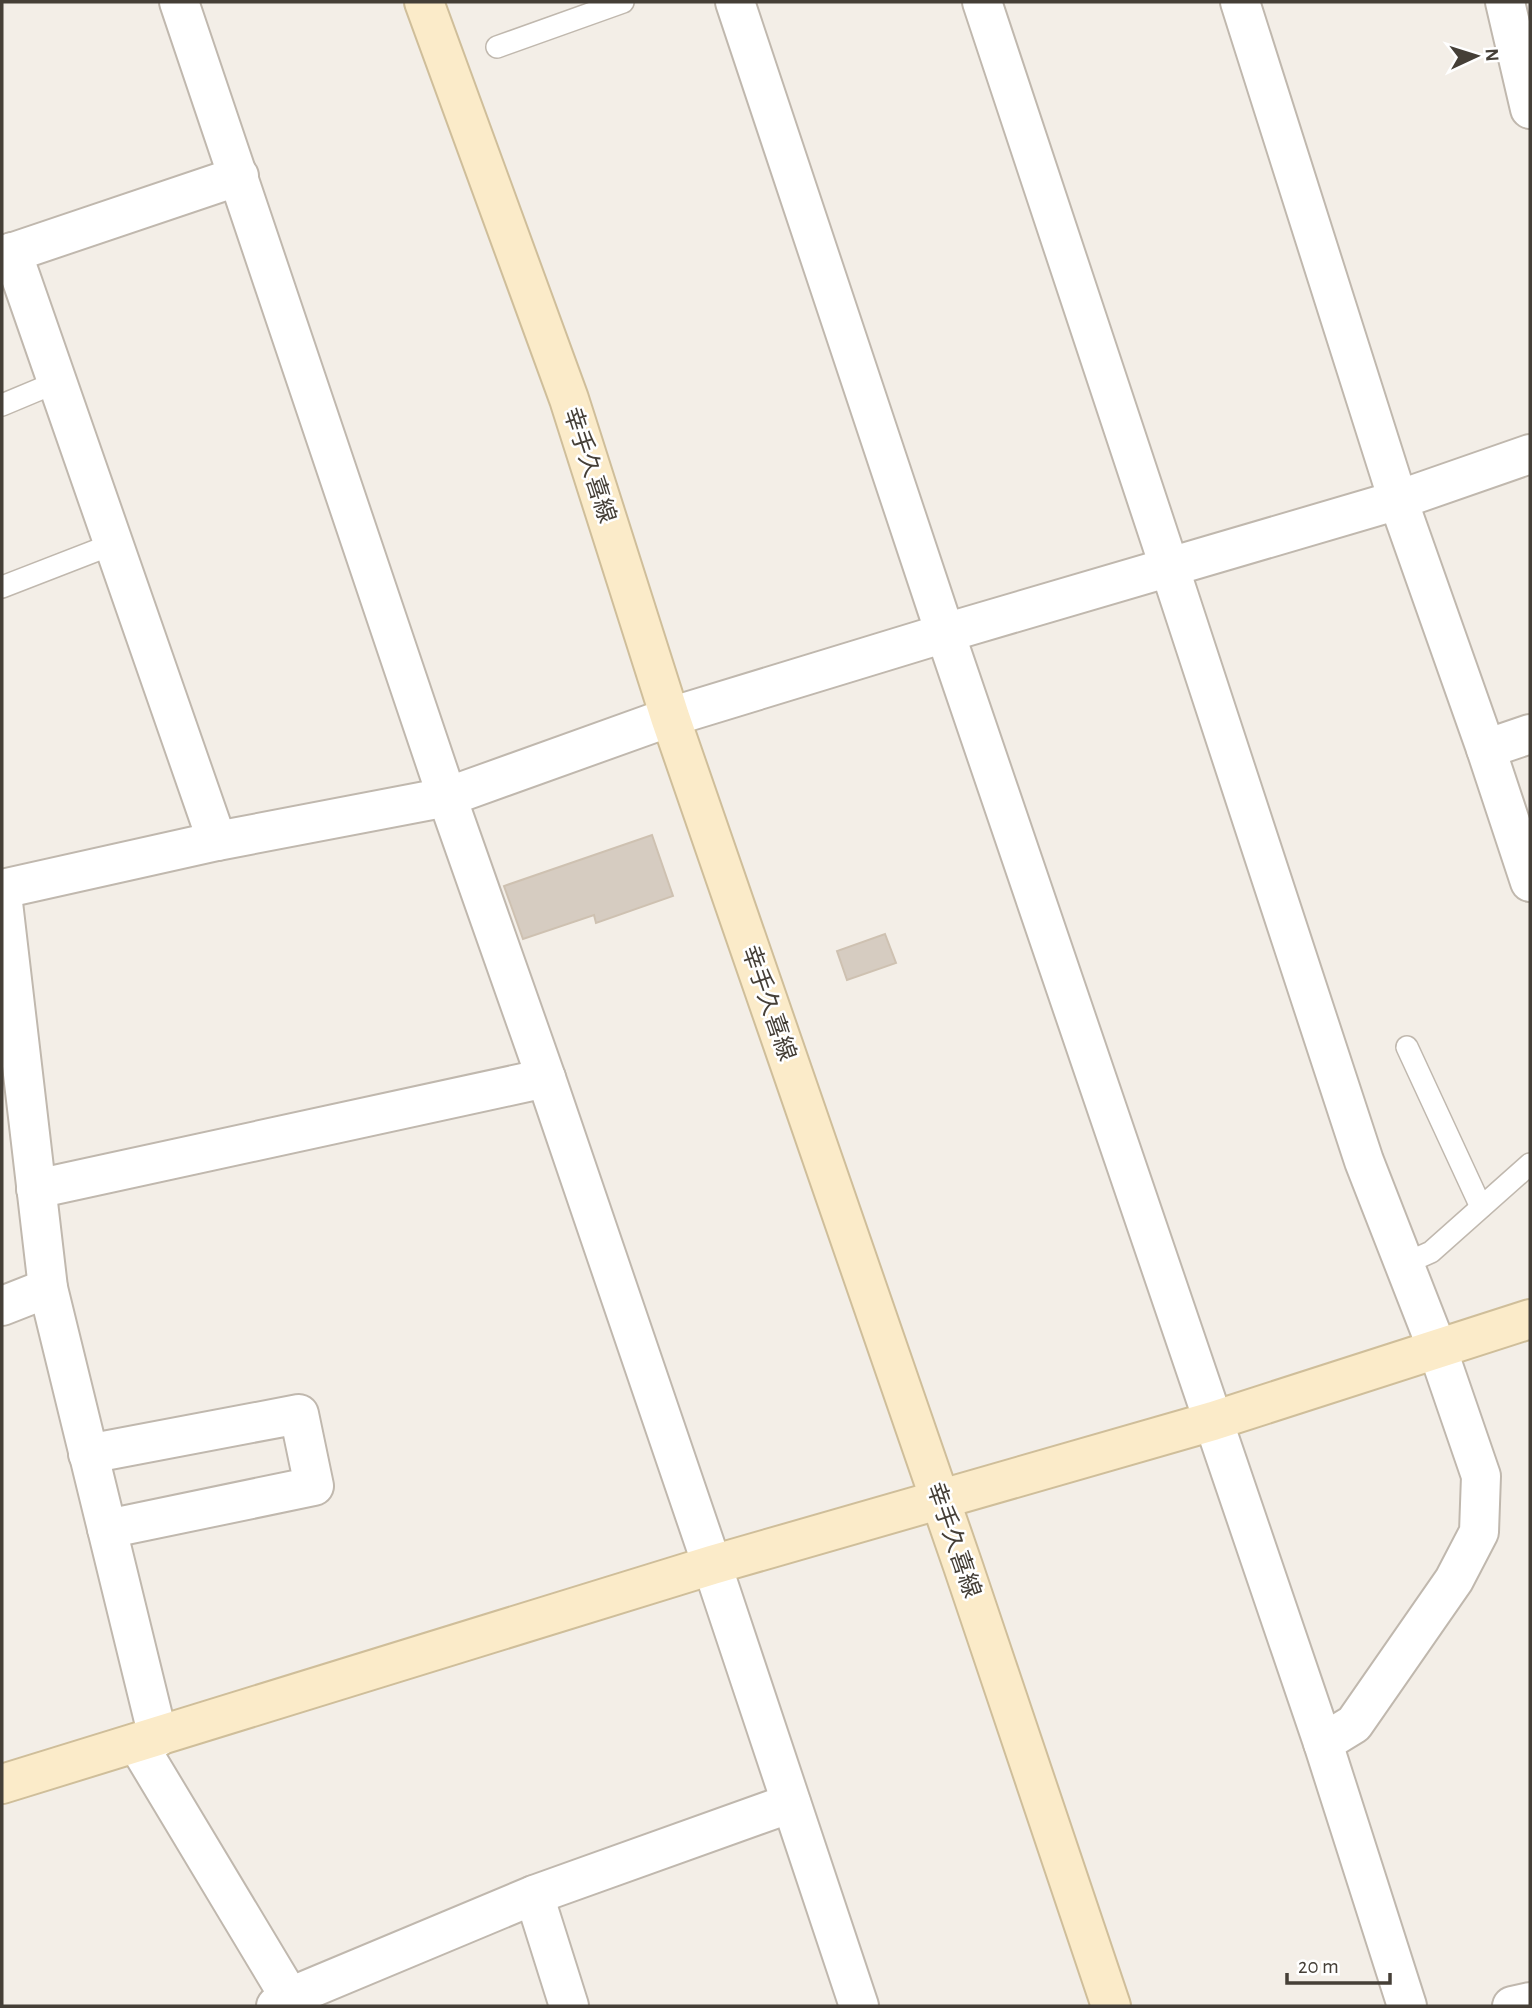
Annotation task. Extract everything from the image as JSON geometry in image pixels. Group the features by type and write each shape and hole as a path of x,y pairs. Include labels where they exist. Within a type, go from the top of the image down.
{"main road":[{"name":"幸手久喜線","path":"424,2 569,399 670,717 940,1499 1111,2006"},
{"path":"2,1784 712,1565 1213,1421 1530,1319"}],"street":[{"path":"179,2 447,797 712,1565 859,2006"},
{"path":"735,2 945,633 1323,1743 1407,2006"},
{"path":"982,2 1364,1161 1437,1348 1481,1476 1479,1532 1454,1580 1354,1724 1323,1743"},
{"path":"1240,2 1398,500 1530,883"},
{"path":"1505,2 1530,109"},
{"path":"217,841 57,382 7,254 239,176"},
{"path":"792,1803 534,1895 287,2003 148,1740 107,1530 48,1288 2,891 217,841 447,797 670,717 1169,566 1398,500 1530,454"},
{"path":"1486,749 1530,734"},
{"path":"36,1189 546,1078"},
{"path":"2,1306 48,1288"},
{"path":"88,1454 299,1414 314,1486 107,1530"},
{"path":"534,1895 569,2006"},
{"path":"1512,2006 1530,2002"}],"lane":[{"path":"497,47 623,2"},
{"path":"2,405 57,382"},
{"path":"2,587 113,544"},
{"path":"1407,1047 1481,1207"},
{"path":"1404,1264 1431,1252 1530,1164"}],"building":[{"path":"652,835 673,896 596,923 594,915 523,939 504,886"},
{"path":"885,934 896,963 847,980 837,951"}]}
